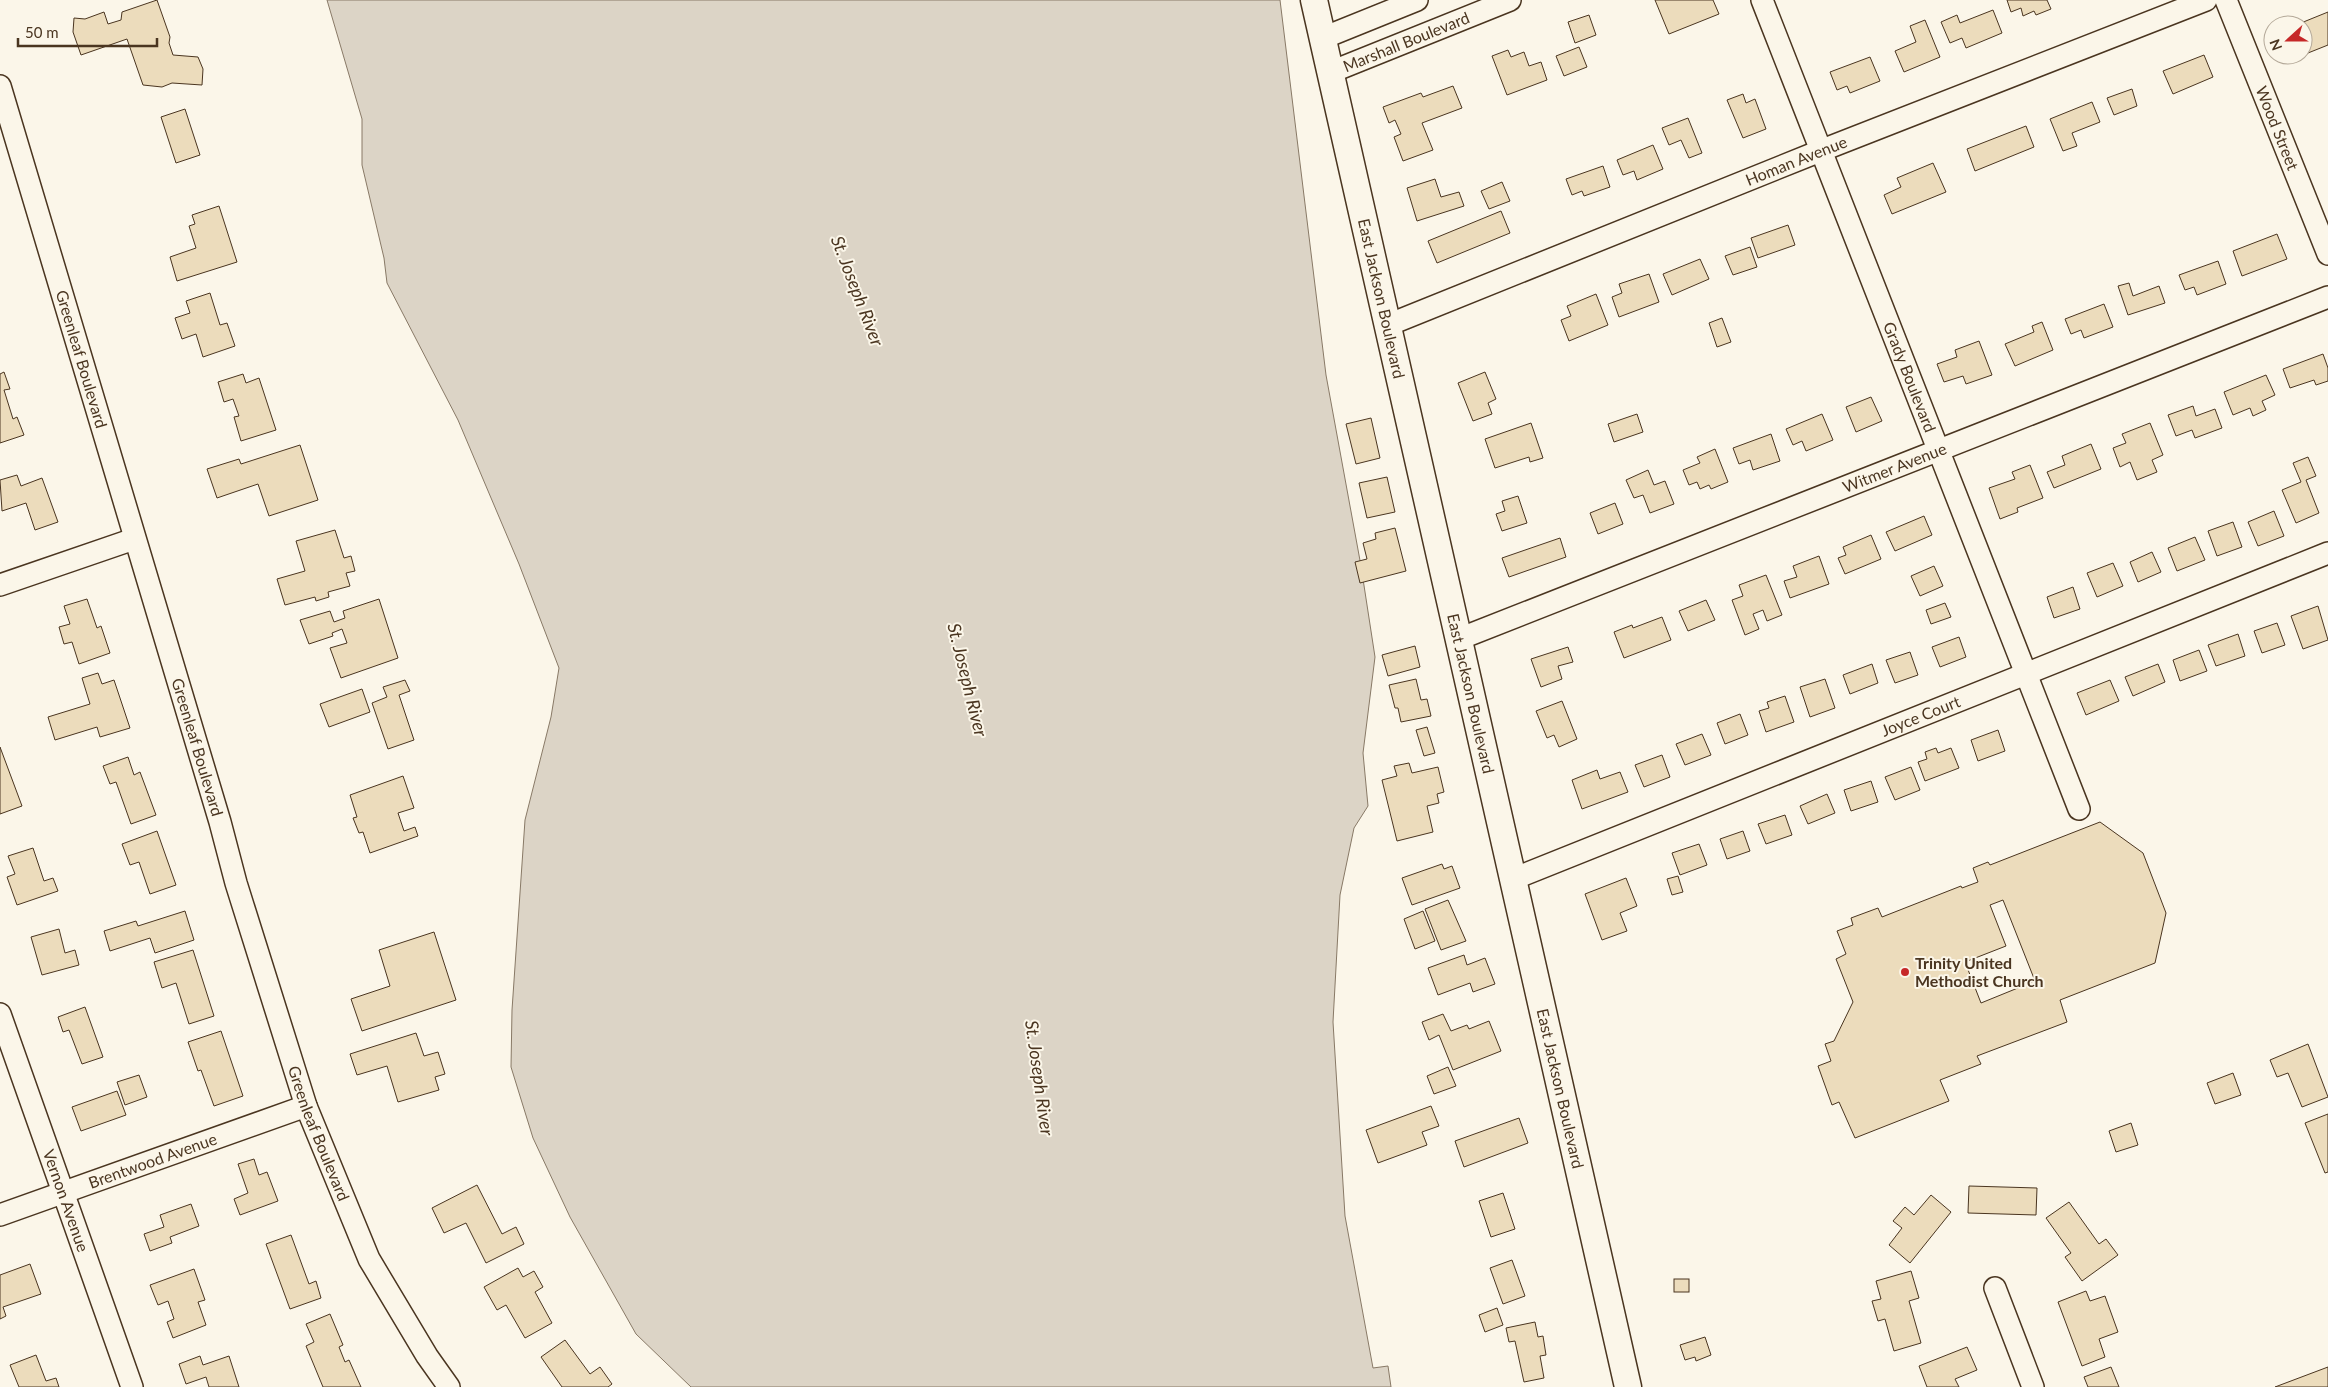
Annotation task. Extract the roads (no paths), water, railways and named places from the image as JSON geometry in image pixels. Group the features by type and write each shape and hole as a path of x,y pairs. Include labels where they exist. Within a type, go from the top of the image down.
{"main road":[{"name":"East Jackson Boulevard","path":"1314,0 1628,1387"}],"street":[{"path":"1323,38 1417,0"},
{"name":"Marshall Boulevard","path":"1330,72 1510,0"},
{"name":"Grady Boulevard","path":"1762,0 2079,809"},
{"name":"Homan Avenue","path":"1388,325 1820,151 2206,0"},
{"name":"Wood Street","path":"2226,0 2328,254"},
{"name":"Greenleaf Boulevard","path":"0,86 220,822 236,883 306,1106 369,1259 426,1356 449,1387"},
{"name":"Witmer Avenue","path":"1459,639 2328,296"},
{"path":"0,585 134,539"},
{"name":"Joyce Court","path":"1513,879 2328,553"},
{"name":"Vernon Avenue","path":"0,1014 132,1387"},
{"name":"Brentwood Avenue","path":"0,1215 306,1106"},
{"path":"1995,1288 2033,1387"}],"water":[{"name":"St. Joseph River","path":"327,0 1280,0 1326,375 1361,566 1375,657 1363,753 1368,806 1354,828 1340,895 1333,1022 1345,1216 1373,1368 1388,1366 1391,1387 691,1387 636,1334 570,1217 533,1138 511,1067 512,1010 525,820 551,717 559,668 519,564 458,420 387,283 384,258 362,165 362,119"}],"place":[{"name":"Trinity United Methodist Church","path":"1905,972"}]}
